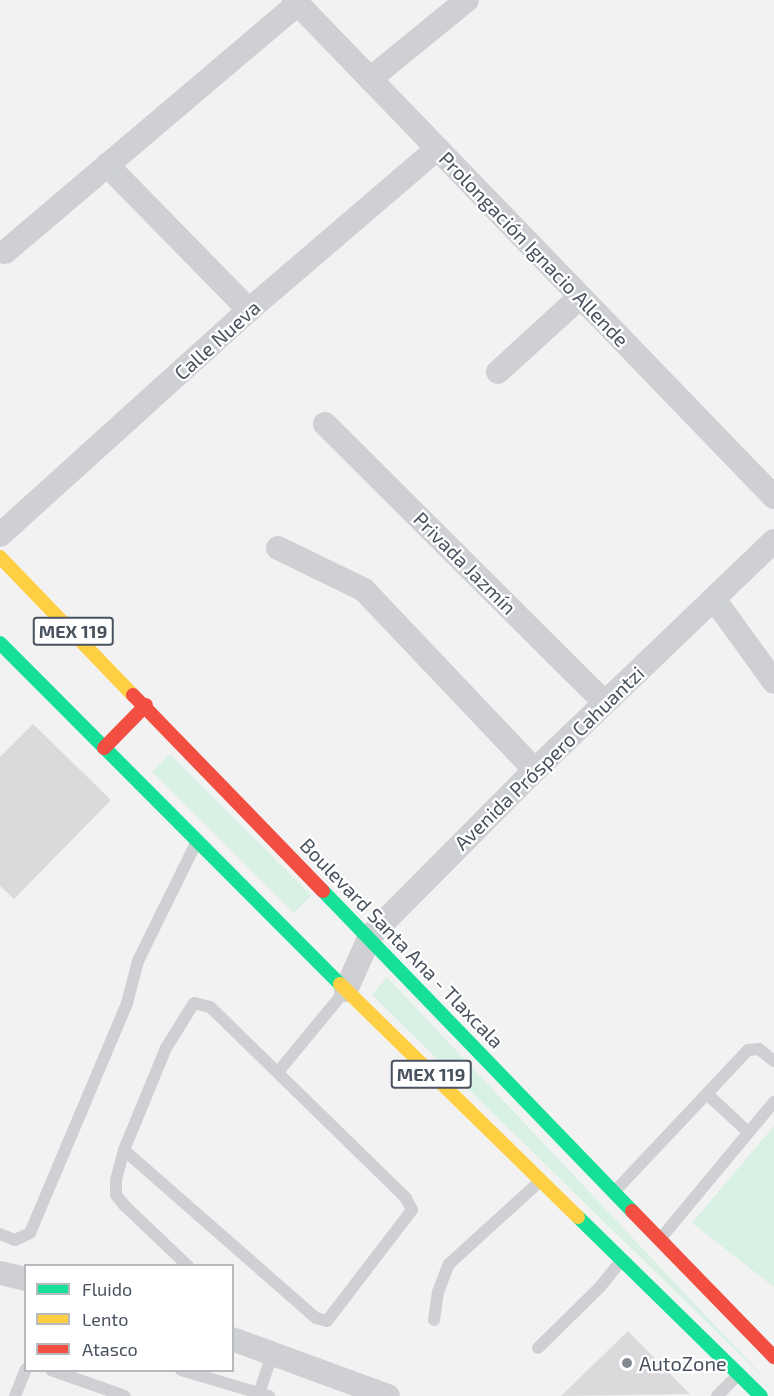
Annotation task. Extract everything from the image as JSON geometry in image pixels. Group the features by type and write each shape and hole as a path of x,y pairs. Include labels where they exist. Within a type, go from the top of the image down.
{"main road":[{"name":"Boulevard Santa Ana - Tlaxcala","path":"0,557 370,936 774,1357"},
{"name":"MEX 119","path":"0,643 196,842 761,1396"},
{"path":"104,748 146,705"}],"street":[{"path":"370,79 467,0"},
{"path":"5,252 296,2"},
{"name":"Prolongación Ignacio Allende","path":"296,2 774,497"},
{"name":"Calle Nueva","path":"0,535 249,310 437,149"},
{"path":"107,165 249,310"},
{"path":"498,372 580,297"},
{"name":"Privada Jazmín","path":"325,424 604,702"},
{"name":"Avenida Próspero Cahuantzi","path":"346,990 370,936 604,702 774,541"},
{"path":"278,548 364,590 535,770"},
{"path":"714,599 774,682"},
{"path":"0,1273 24,1279"},
{"path":"234,1340 273,1350 388,1396"}],"lane":[{"path":"0,1234 15,1240 30,1233 127,1003 138,961 196,842"},
{"path":"278,1072 346,990"},
{"path":"124,1150 316,1318 327,1321 412,1210 406,1198 210,1007 194,1003 166,1048 124,1150 116,1195 186,1264"},
{"path":"614,1192 753,1047 774,1061"},
{"path":"707,1094 748,1132"},
{"path":"660,1239 774,1101"},
{"path":"434,1320 438,1292 449,1264 540,1181"},
{"path":"538,1348 600,1287 621,1260"},
{"path":"184,1372 262,1395 273,1350"},
{"path":"15,1396 25,1372"},
{"path":"54,1372 124,1396"},
{"path":"717,1396 739,1374"}],"green space":[{"path":"170,754 311,895 294,913 152,772"},
{"path":"387,977 774,1388 372,995"},
{"path":"774,1126 774,1287 692,1223"}],"building":[{"path":"33,724 111,800 14,899 0,886 0,757"},
{"name":"AutoZone","path":"628,1331 690,1394 561,1396"}],"traffic: fast":[{"path":"0,643 340,984"},
{"path":"323,891 632,1211"},
{"path":"578,1217 761,1396"}],"traffic: slow":[{"path":"0,557 133,695"},
{"path":"340,984 578,1217"}],"traffic: jam":[{"path":"133,695 323,891"},
{"path":"104,748 146,705"},
{"path":"632,1211 774,1357"}],"place":[{"name":"AutoZone","path":"627,1363"}]}
